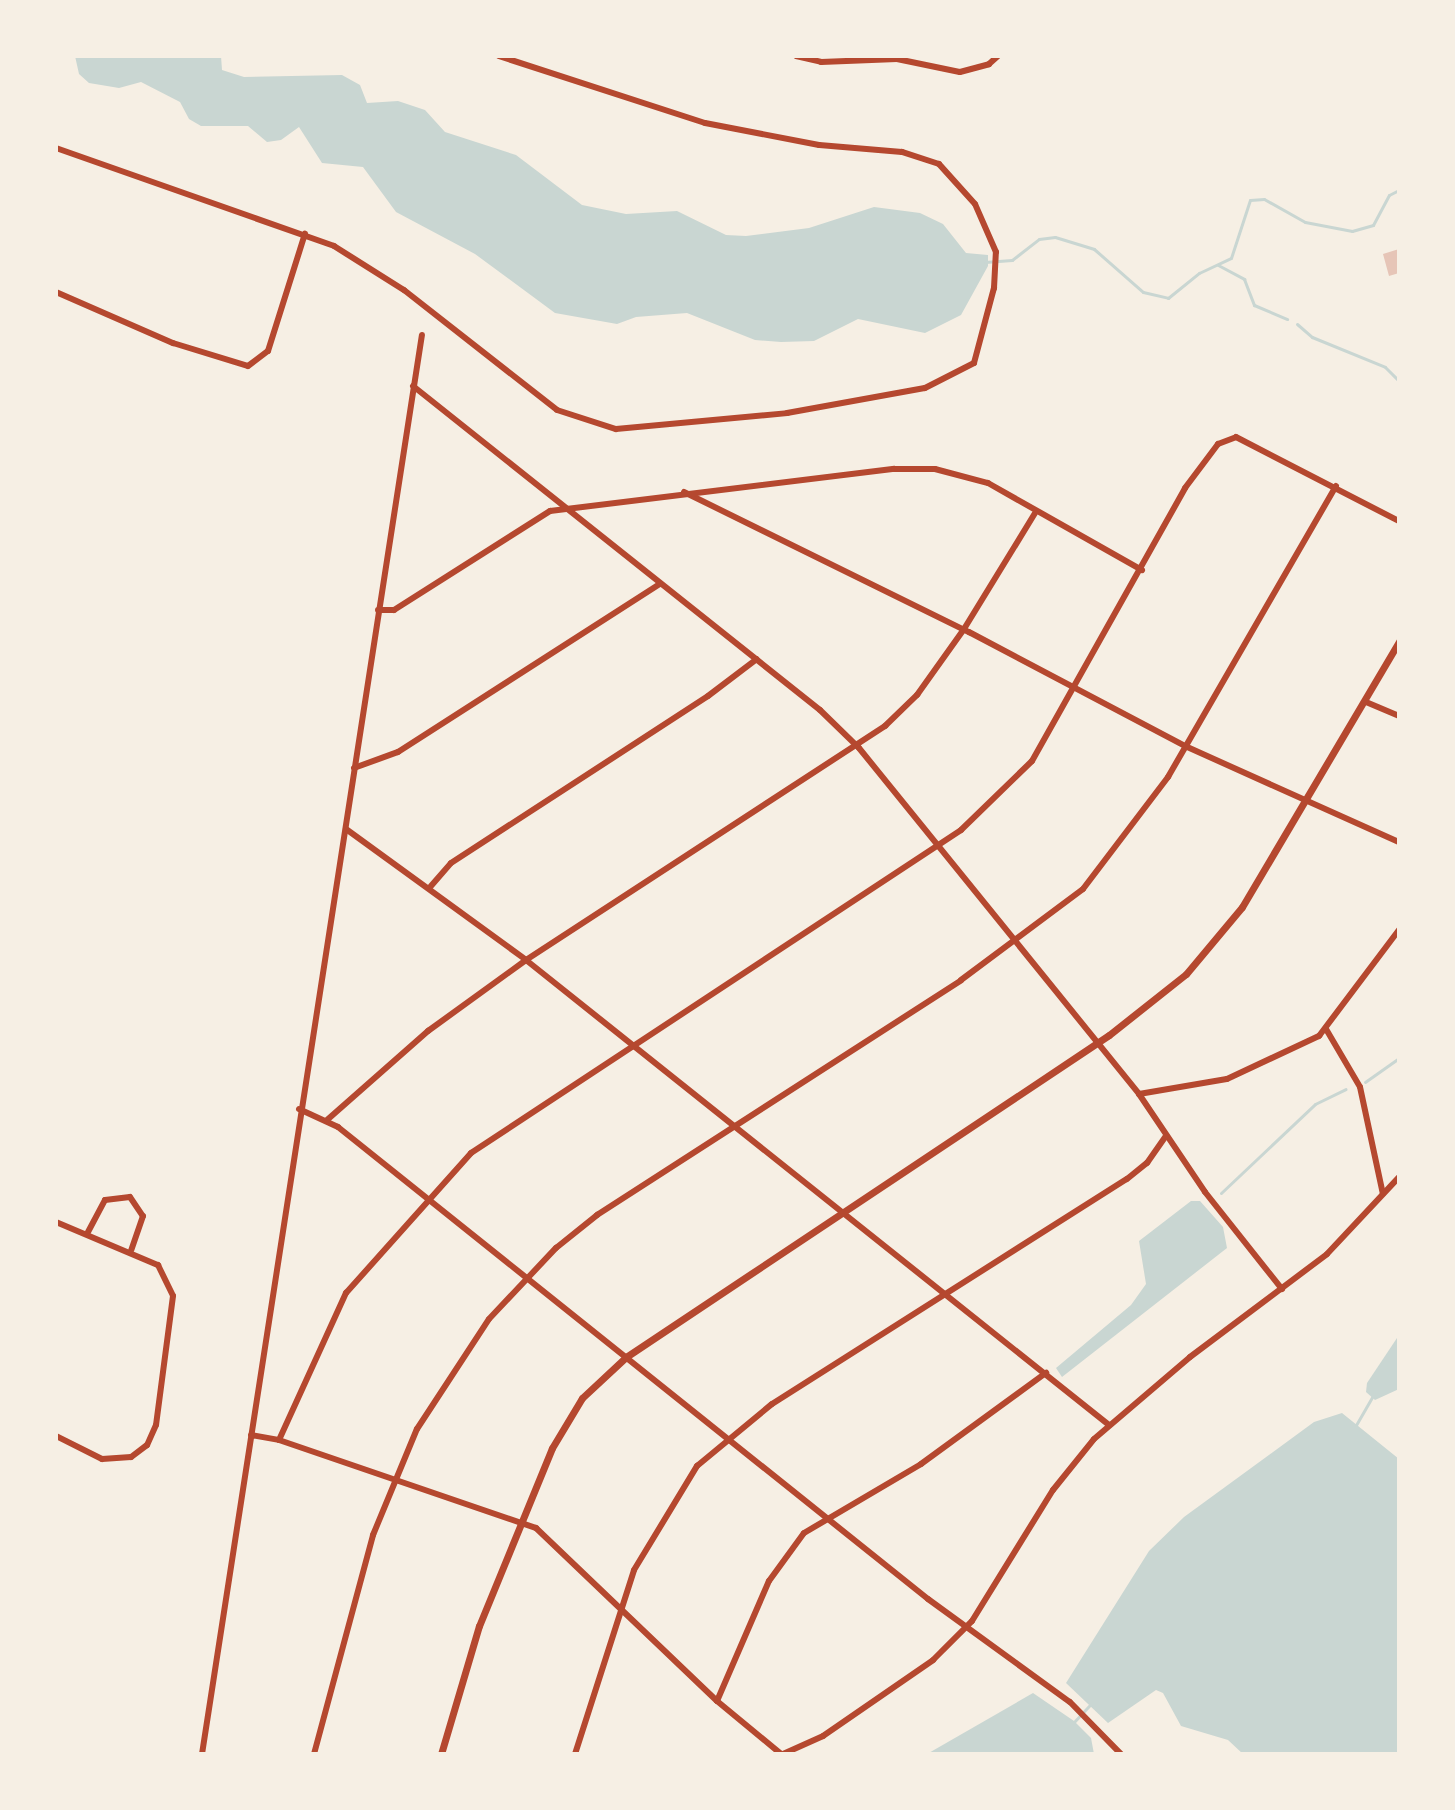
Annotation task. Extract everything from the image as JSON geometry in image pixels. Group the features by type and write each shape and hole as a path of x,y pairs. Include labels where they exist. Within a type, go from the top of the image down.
{"street":[{"path":"56,148 305,234 376,270 557,410 616,429 787,413 925,388 971,367 996,277 996,252 967,194 927,159 719,127 499,56"},
{"path":"796,56 821,62 897,59 960,72 989,64 998,56"},
{"path":"56,292 237,366 256,363 268,351 305,234"},
{"path":"202,1754 299,1109 346,829 422,335"},
{"path":"413,386 562,509 757,659 859,748 1139,1094 1165,1137 1282,1289"},
{"path":"279,1440 346,1293 426,1197 471,1153 632,1043 976,818 1032,761 1142,570 1185,488 1218,444 1236,437 1399,521"},
{"path":"378,610 394,610 531,521 562,509 684,492 935,469 988,483 1035,513 1142,570"},
{"path":"314,1754 358,1582 417,1429 450,1373 489,1319 529,1277 597,1215 1054,914 1089,882 1148,806 1336,486"},
{"path":"684,492 964,629 1185,746 1399,842"},
{"path":"327,1120 428,1031 526,960 859,748 917,695 964,629 1035,513"},
{"path":"354,768 398,752 660,584"},
{"path":"441,1754 479,1626 560,1430 582,1398 626,1357 1148,1006 1215,943 1307,800 1399,641"},
{"path":"431,886 451,863 708,696 757,659"},
{"path":"1366,702 1399,716"},
{"path":"346,829 431,886 526,960 1109,1425"},
{"path":"1139,1094 1227,1079 1326,1029 1399,930"},
{"path":"1326,1029 1360,1087 1383,1194"},
{"path":"299,1109 327,1120 529,1277 967,1627 1070,1702 1121,1754"},
{"path":"575,1754 620,1610 647,1545 697,1466 729,1436 1142,1169 1165,1137"},
{"path":"251,1435 279,1440 523,1522 564,1552 620,1610 717,1701 782,1754 812,1743 888,1693 967,1627 1059,1481 1109,1425 1340,1242 1399,1177"},
{"path":"88,1232 105,1200 130,1197 143,1216 131,1250"},
{"path":"56,1222 131,1250 158,1265 173,1296 154,1435 137,1453 118,1459 86,1455 56,1436"},
{"path":"717,1701 777,1566 804,1533 921,1464 1046,1373"}],"shaded area":[{"path":"75,56 221,56 222,70 244,77 342,75 360,85 367,103 398,101 425,110 445,132 516,155 582,205 626,214 677,211 726,235 746,236 809,228 874,207 920,213 943,224 966,253 988,255 988,266 961,315 925,333 858,319 814,341 781,342 755,340 687,313 636,317 617,324 555,313 475,254 396,212 363,167 322,163 299,127 281,140 267,142 248,126 201,126 189,119 180,102 141,82 119,88 89,83 79,74"},
{"path":"1191,1201 1200,1201 1223,1227 1227,1248 1062,1377 1056,1368 1131,1305 1146,1284 1139,1241"},
{"path":"1399,1335 1399,1389 1375,1400 1366,1392 1367,1383"},
{"path":"1342,1413 1399,1459 1399,1754 1243,1754 1228,1740 1181,1726 1163,1693 1156,1690 1108,1723 1066,1683 1149,1551 1184,1517 1314,1422"},
{"path":"1033,1693 1074,1721 1091,1738 1094,1754 927,1754"}],"building":[{"path":"1399,249 1399,273 1389,276 1383,254"}],"waterway":[{"path":"985,262 1012,260 1039,239 1055,237 1094,249 1143,292 1168,298 1199,273 1231,258 1250,200 1264,199 1305,222 1352,231 1373,225 1389,195 1399,190"},
{"path":"1218,265 1244,279 1254,305 1287,319"},
{"path":"1297,324 1312,337 1385,367 1399,381"},
{"path":"1365,1082 1399,1058"},
{"path":"1221,1193 1315,1104 1346,1089"},
{"path":"1356,1425 1374,1394"},
{"path":"1073,1723 1090,1705"}]}
